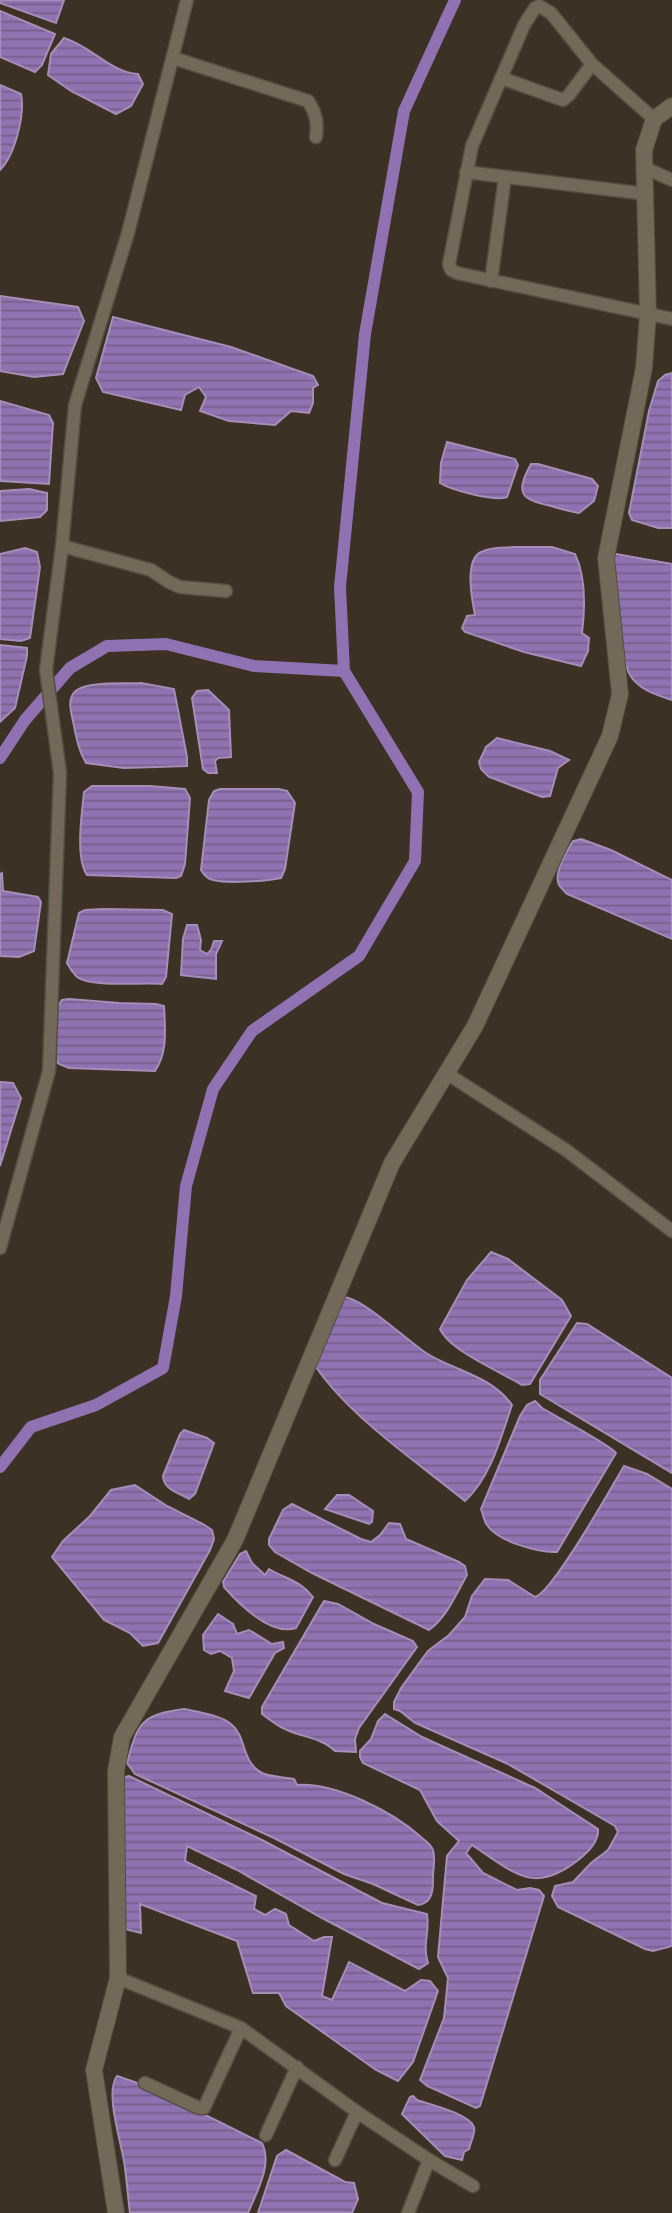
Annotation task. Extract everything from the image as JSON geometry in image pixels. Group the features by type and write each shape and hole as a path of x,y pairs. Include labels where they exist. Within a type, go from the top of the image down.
{"street":[{"path":"0,1248 49,1071 60,773 46,670 62,546 75,405 113,284 187,0"},
{"path":"654,119 592,64 551,13 539,6 535,8 524,25 472,146 449,264 450,270 491,281 672,319"},
{"path":"173,58 308,101 318,125 316,137"},
{"path":"501,78 563,100 592,64"},
{"path":"116,2213 94,2070 118,1978 116,1771 122,1737 235,1540 392,1163 475,1026 610,736 620,694 606,558 644,368 649,314 644,150 654,119 672,106"},
{"path":"645,168 672,180"},
{"path":"466,172 646,194"},
{"path":"491,281 505,177"},
{"path":"62,546 150,570 180,586 226,591"},
{"path":"446,1073 566,1150 672,1231"},
{"path":"118,1978 241,2028 356,2112 474,2186"},
{"path":"145,2082 204,2108 241,2028"},
{"path":"266,2136 297,2067"},
{"path":"335,2160 356,2112"},
{"path":"408,2213 429,2160"}],"shaded area":[{"path":"0,0 64,0 56,23 0,3"},
{"path":"0,11 55,34 42,65 35,72 0,57"},
{"path":"64,38 118,69 138,74 143,84 131,106 116,114 71,91 48,75 51,54"},
{"path":"0,85 21,94 22,103 14,145 0,170"},
{"path":"0,296 78,307 84,321 63,374 34,377 0,371"},
{"path":"113,317 231,347 313,376 318,385 313,388 313,403 309,413 291,411 275,425 229,421 200,411 206,397 199,387 185,395 181,410 103,392 96,378"},
{"path":"672,373 672,528 658,528 632,520 629,513 649,411 658,381"},
{"path":"0,401 49,415 53,423 49,484 0,481"},
{"path":"447,442 515,459 518,465 507,497 493,498 440,483 441,463"},
{"path":"531,464 592,479 598,486 594,501 579,513 527,498 522,489"},
{"path":"29,489 47,493 47,510 40,517 0,521 0,491"},
{"path":"552,547 575,554 583,583 582,633 589,638 588,651 581,666 524,652 465,632 462,628 467,616 475,615 470,581 472,563 476,556 488,549"},
{"path":"25,548 37,552 40,567 30,638 21,641 0,639 0,554"},
{"path":"616,554 672,564 672,700 638,685 626,665 618,618"},
{"path":"0,645 27,648 27,656 15,708 0,722"},
{"path":"141,683 174,689 187,766 124,768 86,763 79,748 71,714 73,694 94,685"},
{"path":"208,690 229,710 231,757 218,758 215,761 217,773 208,773 203,769 192,698 197,691"},
{"path":"497,738 550,751 569,760 558,768 550,796 542,797 489,777 481,769 479,762 486,747"},
{"path":"92,786 185,789 190,798 185,864 181,876 87,875 81,857 81,823 84,792"},
{"path":"214,791 287,791 295,803 285,869 281,878 228,882 207,878 203,874 201,870 209,800"},
{"path":"581,839 611,850 672,880 672,939 563,890 558,880 559,868 573,841"},
{"path":"2,873 3,891 38,897 41,902 34,951 19,957 0,956"},
{"path":"104,909 163,910 172,914 166,977 162,984 94,982 77,977 73,972 67,963 79,913"},
{"path":"187,925 197,925 201,940 200,950 207,954 214,941 222,941 216,954 216,979 181,975 183,939"},
{"path":"62,1000 164,1006 164,1048 155,1071 69,1068 59,1064 53,1058 57,1008"},
{"path":"0,1082 13,1083 21,1098 0,1166"},
{"path":"491,1252 508,1259 562,1300 571,1316 530,1384 522,1385 477,1360 454,1345 440,1329 467,1280"},
{"path":"342,1297 360,1303 372,1311 426,1353 494,1387 512,1405 488,1469 465,1501 366,1422 330,1386 316,1367"},
{"path":"577,1323 587,1324 672,1378 672,1473 540,1394 540,1380"},
{"path":"535,1401 542,1408 594,1437 616,1453 557,1552 530,1548 500,1536 487,1525 481,1509 520,1416 527,1405"},
{"path":"184,1430 214,1443 195,1494 189,1499 169,1488 163,1476"},
{"path":"624,1466 647,1474 672,1489 672,1946 653,1951 558,1907 552,1896 555,1886 573,1882 608,1850 618,1832 615,1826 508,1764 415,1723 394,1709 394,1702 401,1688 428,1651 449,1635 465,1617 472,1596 485,1579 508,1580 535,1597 543,1591 555,1578 581,1538"},
{"path":"135,1485 212,1530 214,1539 158,1643 143,1646 130,1633 104,1620 52,1557 63,1541 90,1516 111,1490"},
{"path":"337,1495 349,1495 373,1511 372,1522 369,1524 325,1509"},
{"path":"292,1504 371,1542 389,1523 400,1524 406,1539 459,1562 465,1566 467,1575 446,1612 429,1630 275,1552 269,1545 269,1539 283,1510"},
{"path":"246,1551 252,1563 265,1575 269,1569 298,1584 313,1597 296,1628 276,1628 266,1623 247,1610 224,1587 223,1582 240,1554"},
{"path":"324,1601 338,1604 413,1641 417,1647 359,1728 355,1739 356,1752 335,1751 318,1740 284,1729 262,1714 262,1707"},
{"path":"218,1614 233,1624 237,1634 249,1630 272,1644 283,1642 284,1648 275,1653 249,1698 225,1691 234,1671 232,1658 220,1651 211,1654 204,1650 203,1635"},
{"path":"184,1709 215,1716 231,1724 240,1736 251,1763 262,1773 294,1779 297,1785 328,1788 363,1800 409,1827 433,1852 432,1890 428,1900 418,1905 344,1874 274,1838 135,1774 127,1763 139,1729 158,1714"},
{"path":"385,1714 422,1737 535,1788 598,1829 592,1847 552,1876 526,1877 501,1865 472,1845 466,1853 483,1873 517,1890 539,1890 544,1896 480,2106 476,2108 427,2086 420,2080 444,2018 448,1978 438,1957 447,1856 459,1841 437,1821 420,1790 363,1763 360,1751 371,1739 378,1721"},
{"path":"129,1776 260,1839 382,1903 427,1914 428,1963 419,1969 237,1870 187,1846 185,1861 256,1896 254,1909 265,1915 275,1909 286,1914 289,1925 314,1941 332,1937 322,1996 332,2000 349,1962 405,1991 421,1980 430,1981 438,1991 413,2062 398,2081 376,2070 286,2006 279,1993 253,1993 237,1941 140,1904 141,1933 125,1929 124,1777"},
{"path":"117,2076 149,2087 262,2143 265,2170 248,2213 130,2213 124,2159 113,2107 112,2095"},
{"path":"413,2096 471,2122 474,2135 462,2160 445,2156 402,2114"},
{"path":"286,2150 345,2182 354,2183 358,2199 352,2213 258,2213 277,2156"}],"waterway":[{"path":"0,1467 31,1427 96,1405 163,1368 176,1296 186,1186 213,1089 252,1031 359,956 415,861 418,792 344,671 340,587 365,334 404,111 455,0"},
{"path":"0,758 25,720 70,668 107,646 166,644 254,666 344,671"}]}
